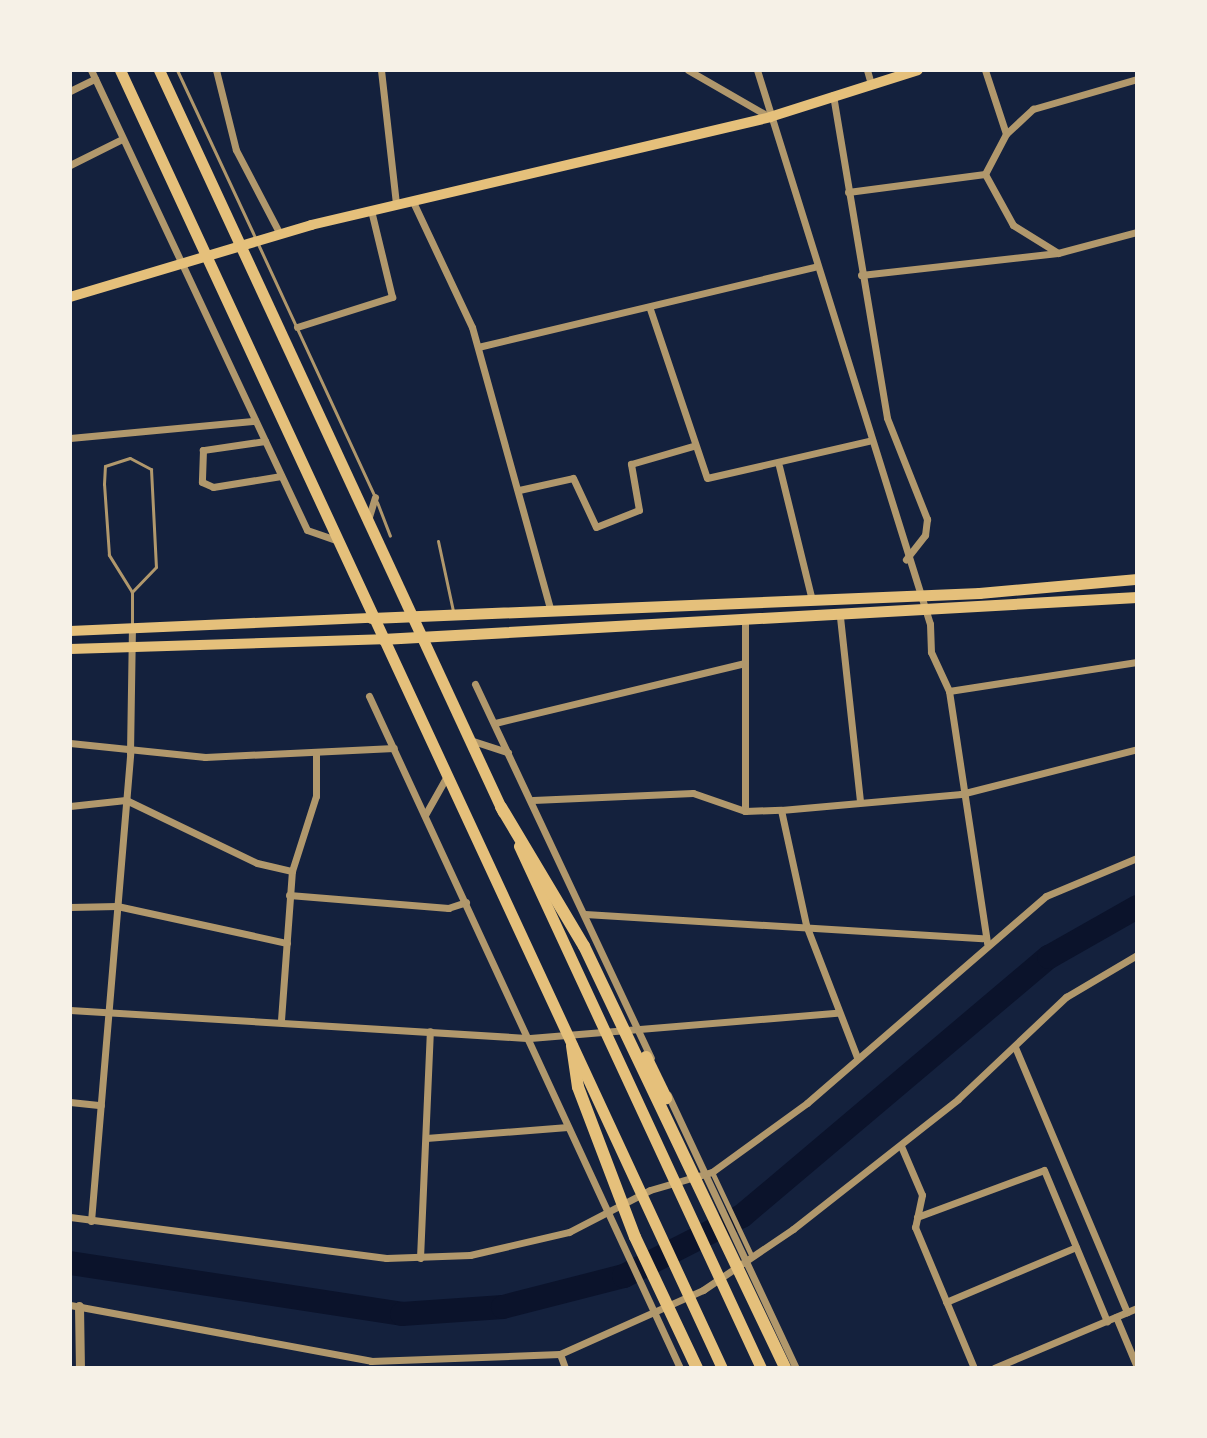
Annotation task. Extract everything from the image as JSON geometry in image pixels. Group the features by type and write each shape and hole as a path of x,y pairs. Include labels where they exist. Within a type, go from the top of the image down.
{"highway":[{"path":"120,70 371,618 722,1368"},
{"path":"159,70 758,1362"},
{"path":"371,618 919,595 1137,579"},
{"path":"382,639 925,613 1137,597"},
{"path":"501,807 619,1018 655,1073 704,1177 785,1368"},
{"path":"572,1046 578,1087 697,1368"}],"main road":[{"path":"70,297 396,203 414,204 770,117 918,70"},
{"path":"70,631 371,618"},
{"path":"70,649 382,639"}],"street":[{"path":"91,70 122,139 187,263 255,421 307,530 336,540"},
{"path":"216,70 236,150 280,234"},
{"path":"381,70 396,203"},
{"path":"688,70 770,117"},
{"path":"757,70 815,267 925,613 931,652 949,691 984,941"},
{"path":"867,70 871,84"},
{"path":"985,70 1006,134"},
{"path":"70,91 95,79"},
{"path":"985,174 1006,134 1033,109 1137,79"},
{"path":"833,95 887,418 927,519 925,535 906,559"},
{"path":"70,165 122,139"},
{"path":"848,192 985,174"},
{"path":"985,174 1013,225 1058,253"},
{"path":"414,204 478,347 551,611"},
{"path":"297,327 392,297 371,210"},
{"path":"861,275 1058,253 1137,232"},
{"path":"478,347 650,309 815,267"},
{"path":"650,309 693,446 707,478 779,466 869,441"},
{"path":"70,438 255,421"},
{"path":"265,441 203,450 202,482 213,487 281,476"},
{"path":"519,490 573,478 596,527 639,510 631,464 693,446"},
{"path":"779,466 812,600"},
{"path":"368,520 375,497"},
{"path":"840,617 860,802"},
{"path":"745,620 745,811"},
{"path":"91,1221 130,753 132,629"},
{"path":"949,691 1137,662"},
{"path":"495,723 745,663"},
{"path":"476,689 533,800 704,1177 718,1194 796,1368"},
{"path":"369,696 530,1038 607,1216 680,1368"},
{"path":"470,740 508,752"},
{"path":"70,743 130,753 316,753 394,748"},
{"path":"533,800 693,793 745,811 781,810 961,794 1137,749"},
{"path":"281,1020 292,871 316,796 316,753"},
{"path":"425,815 447,776"},
{"path":"70,806 126,800 257,863 292,871"},
{"path":"781,810 806,925 837,1013 857,1057"},
{"path":"70,1217 386,1258 420,1258 532,1244 607,1216 650,1190 704,1177 857,1057 984,941 1046,896 1137,858"},
{"path":"289,895 448,908 466,902"},
{"path":"70,907 117,906 287,943"},
{"path":"585,914 806,925 984,941"},
{"path":"80,1368 75,1306 371,1364 560,1354 655,1313 747,1255 901,1146 1075,990 1137,955"},
{"path":"70,1010 281,1020 530,1038 639,1033 837,1013"},
{"path":"420,1258 430,1031"},
{"path":"1015,1047 1127,1312"},
{"path":"70,1102 101,1105"},
{"path":"426,1138 568,1127"},
{"path":"901,1146 919,1182 917,1217 946,1302 974,1368"},
{"path":"917,1217 1044,1170 1076,1247 1137,1367"},
{"path":"946,1302 1076,1247"},
{"path":"994,1368 1137,1308"},
{"path":"560,1354 565,1368"}],"lane":[{"path":"177,70 253,242 297,327 375,497 390,536"},
{"path":"132,592 152,580 156,567 151,469 130,458 105,466 104,484 109,555 132,592 132,629"},
{"path":"438,541 454,615"}],"waterway":[{"path":"70,1263 402,1314 503,1307 624,1276 742,1216 1049,957 1137,907"}]}
